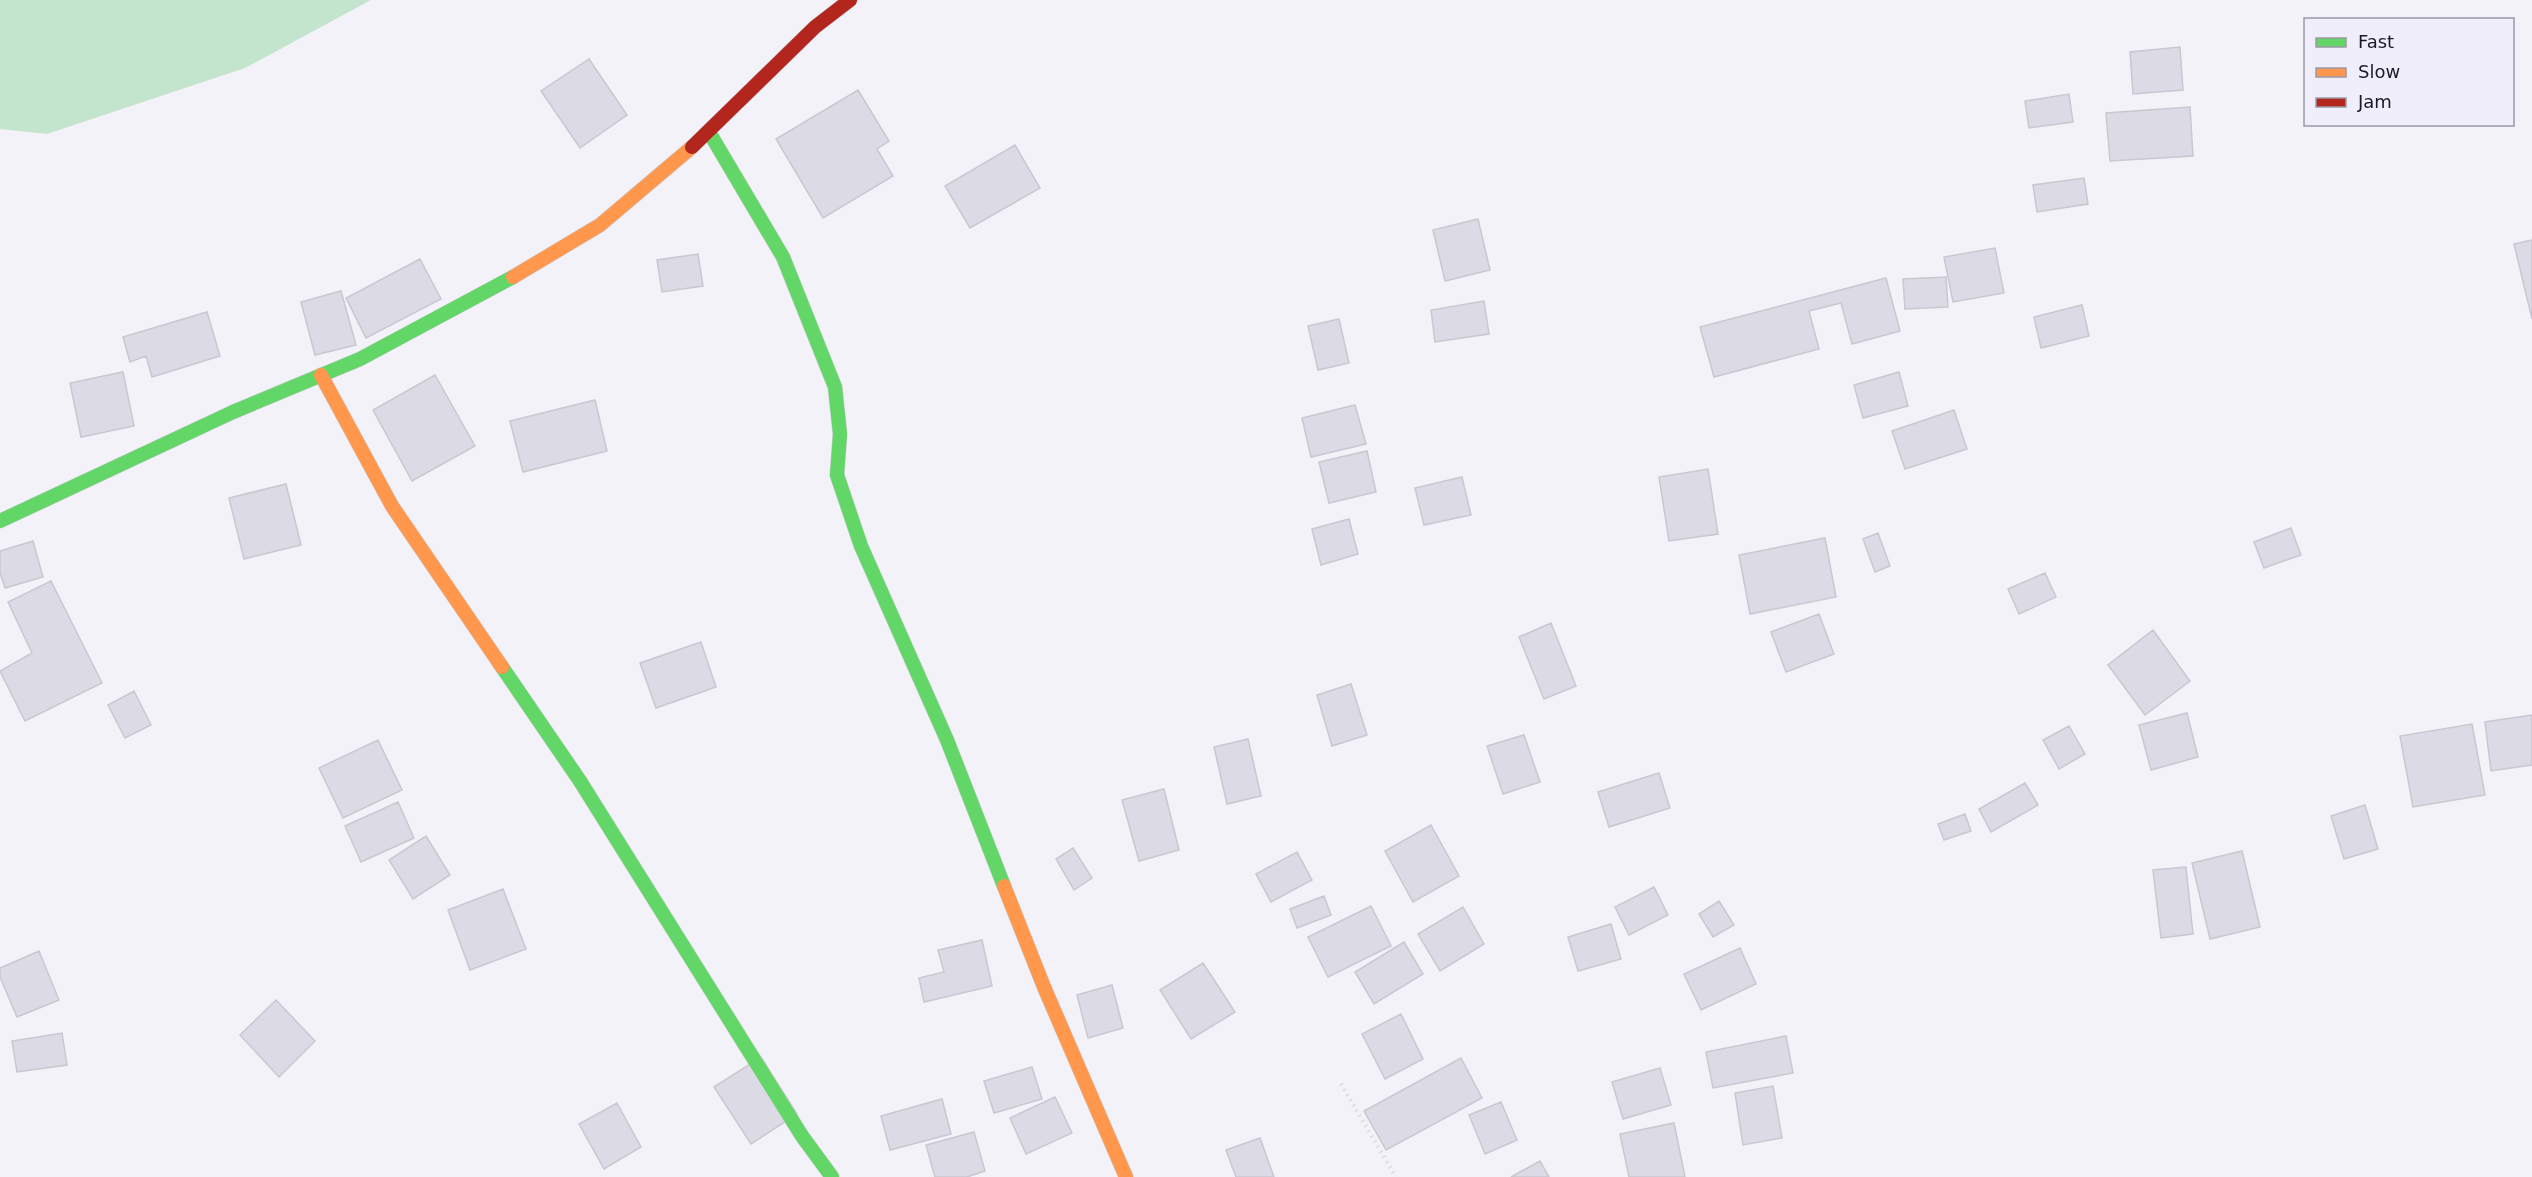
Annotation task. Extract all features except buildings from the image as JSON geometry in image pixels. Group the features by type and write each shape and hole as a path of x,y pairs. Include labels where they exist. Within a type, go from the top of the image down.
{"street":[{"path":"0,521 232,412 360,359 486,293 600,225 709,132 815,27 850,0"},
{"path":"709,132 783,257 836,387 840,434 837,475 861,546 947,740 1044,987 1126,1177"},
{"path":"321,375 392,507 580,781 802,1136 832,1177"}],"path":[{"path":"1341,1084 1396,1177"}],"green space":[{"path":"0,0 371,0 245,68 47,134 0,129"}],"traffic: fast":[{"path":"709,132 783,257 835,387 840,434 837,475 861,546 947,740 1004,886"},
{"path":"0,521 233,412 360,359 513,277"},
{"path":"502,667 580,781 802,1136 832,1177"}],"traffic: slow":[{"path":"513,277 600,225 692,147"},
{"path":"321,375 392,506 502,667"},
{"path":"1004,886 1044,987 1126,1177"}],"traffic: jam":[{"path":"692,147 815,27 850,0"}]}
